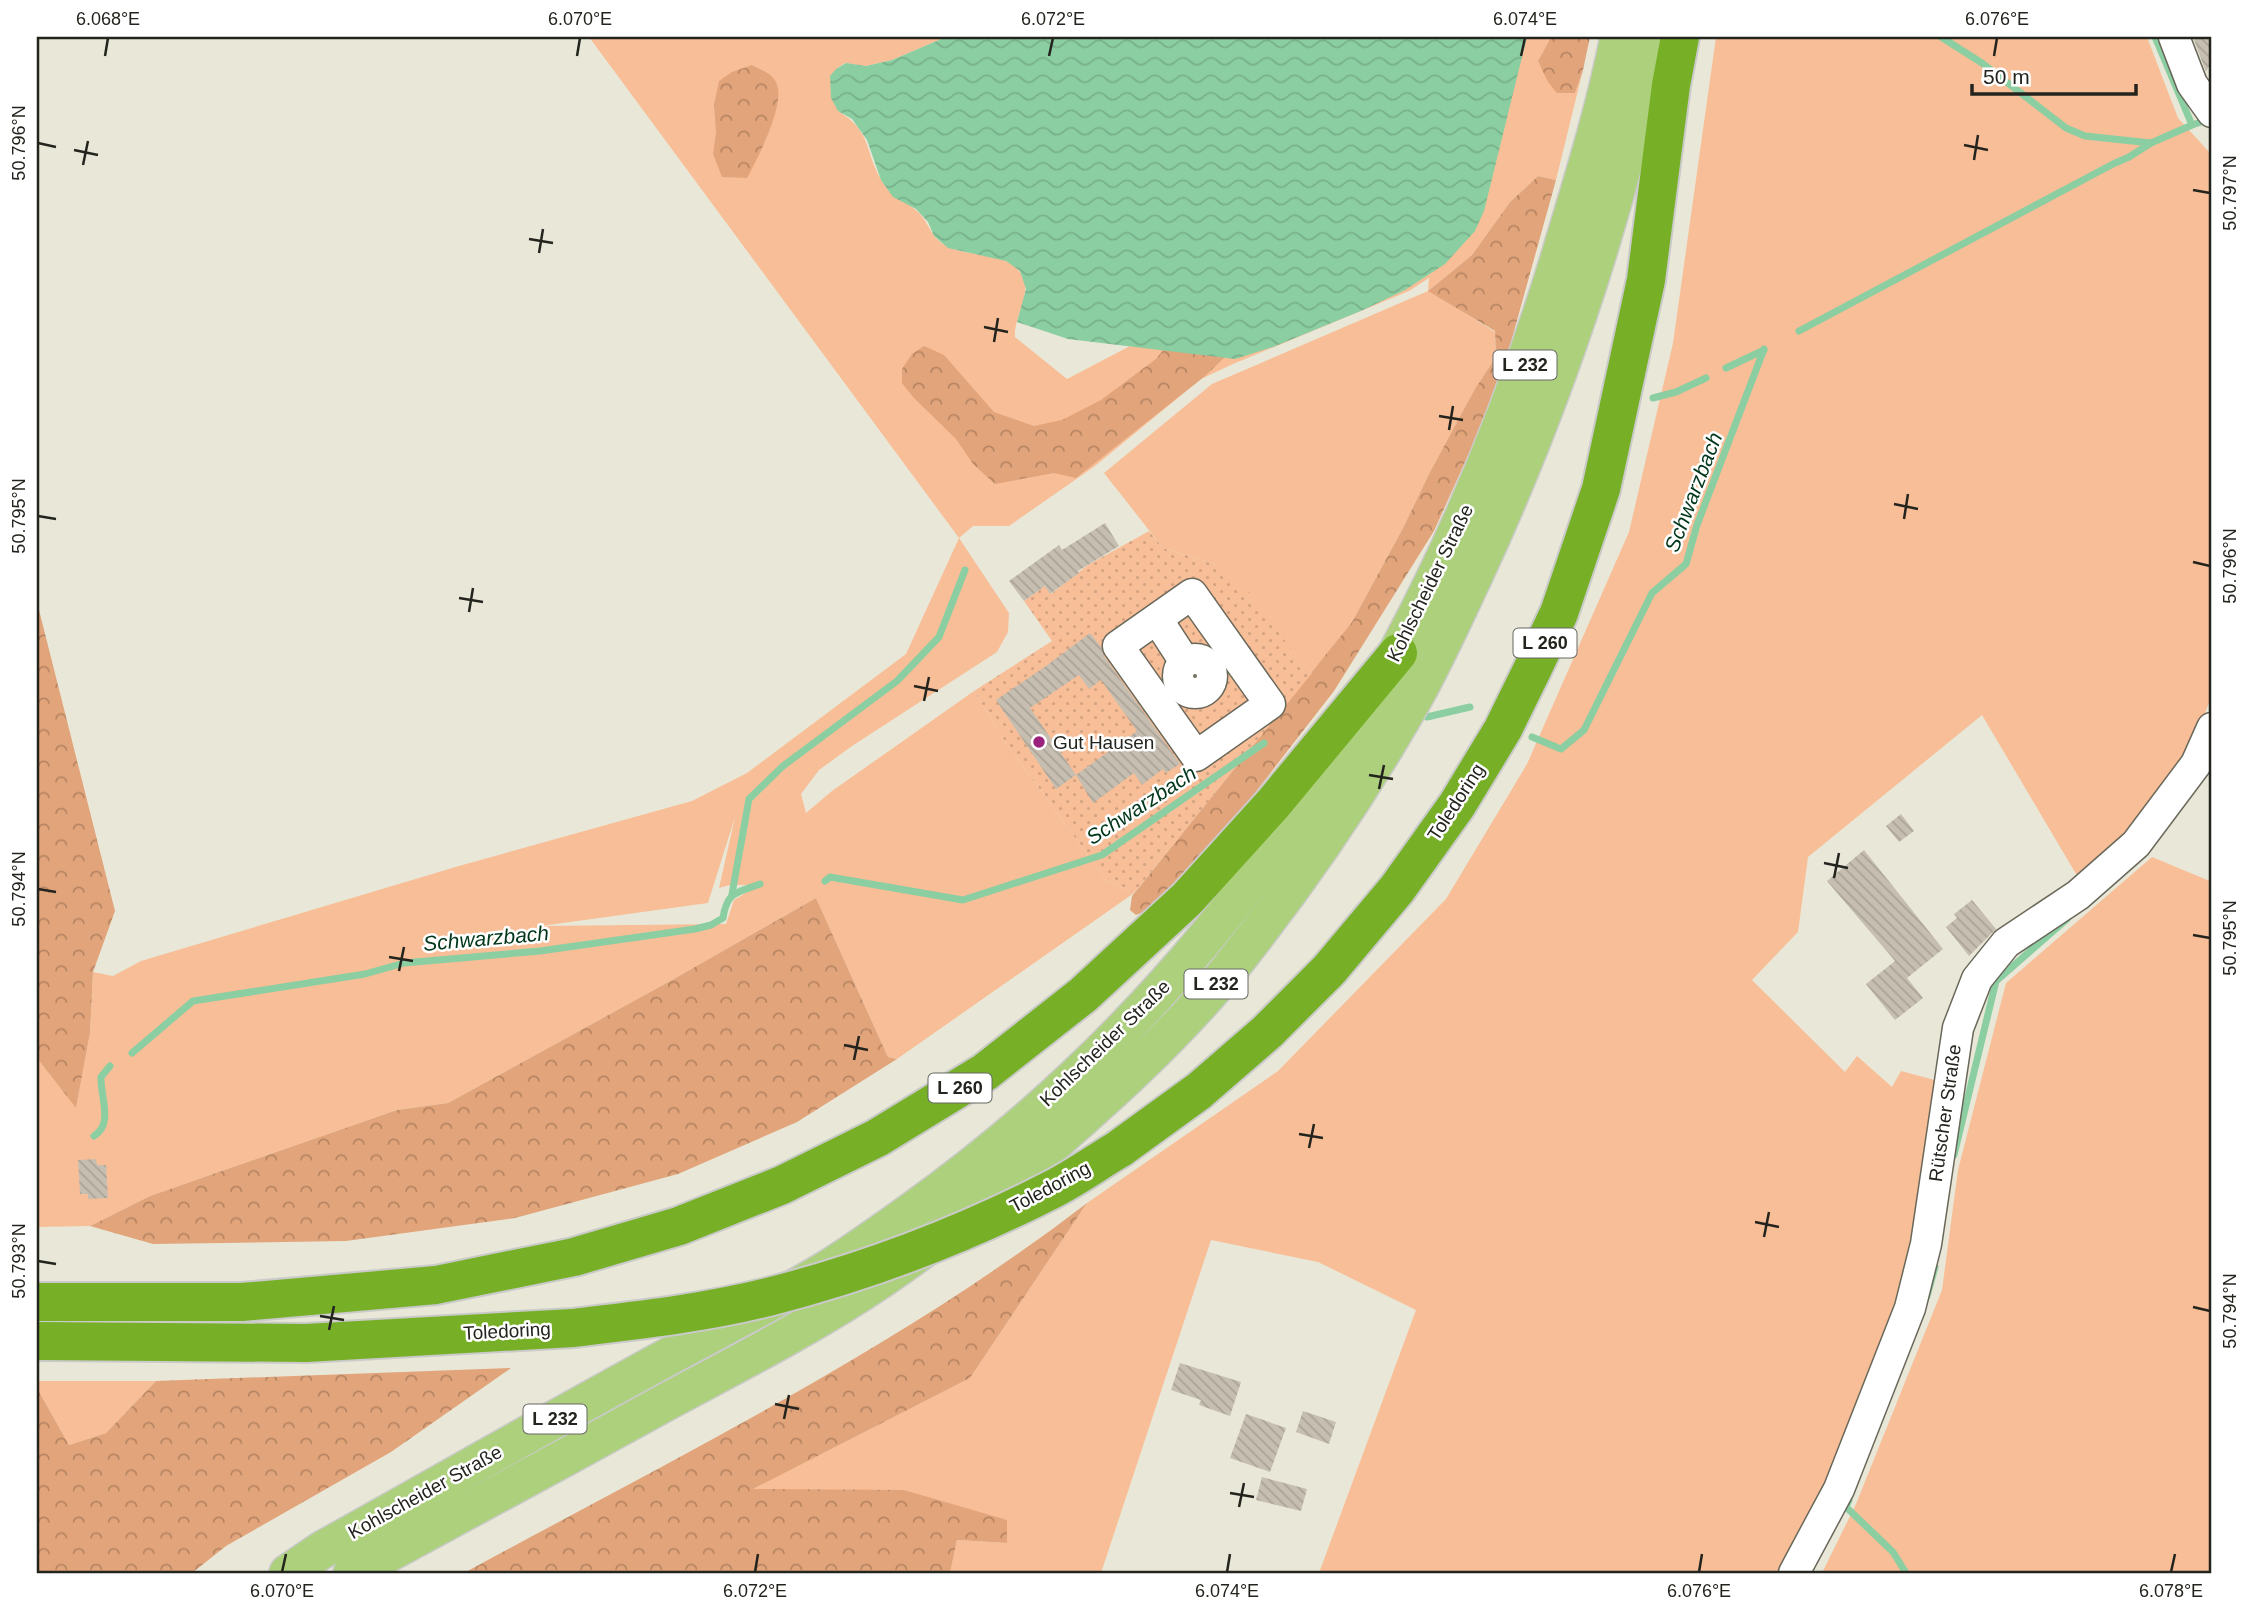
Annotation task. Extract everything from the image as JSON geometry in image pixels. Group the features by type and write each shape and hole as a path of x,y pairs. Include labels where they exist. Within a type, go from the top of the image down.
{"highway":[{"name":"Toledoring","path":"37,1341 306,1343 573,1328 671,1316 766,1297 855,1272 923,1248 1053,1189 1119,1149 1199,1091 1267,1032 1329,970 1397,889 1457,805 1503,729 1559,613 1601,489 1628,368 1646,280 1679,37"},
{"name":"L 260","path":"37,1302 242,1302 436,1285 574,1257 679,1226 769,1190 877,1138 985,1072 1083,995 1186,899 1273,804 1398,653"}],"main road":[{"name":"Kohlscheider Straße","path":"288,1573 334,1543 826,1270 916,1209 1002,1141 1129,1024 1194,954 1286,834 1335,760 1398,653 1442,568 1490,458 1526,362 1585,173 1619,37"},
{"name":"Kohlscheider Straße","path":"352,1573 735,1365 861,1293 952,1229 1112,1093 1170,1035 1224,975 1317,851 1365,779 1431,667 1489,543 1523,468 1593,272 1622,174 1654,37"}],"street":[{"path":"2174,37 2192,84 2212,111"},
{"path":"1192,594 1270,704 1235,728 1196,755 1118,646 1192,594"},
{"path":"1157,619 1185,662 1178,674 1178,682 1182,688 1194,694 1206,690 1235,728"},
{"name":"Rütscher Straße","path":"1794,1573 1839,1489 1910,1308 1926,1244 1958,1028 1977,979 2006,943 2078,895 2136,844 2196,764 2212,727"}],"shaded area":[{"path":"589,37 946,37 892,60 866,66 845,63 836,69 838,111 863,135 876,171 886,188 921,215 936,238 955,249 1001,259 1019,271 1024,278 1025,295 1015,337 1067,379 1130,346 1464,37 1551,37 1538,61 1575,93 1583,70 1556,180 1538,176 1510,202 1472,255 1429,290 1495,332 1496,357 1430,472 1352,622 1312,673 1215,564 1163,548 1104,473 1212,384 1428,291 1429,278 1409,291 1201,379 1095,466 1009,526 973,526 959,538"},
{"path":"1716,37 2147,37 2178,118 2211,154 2212,162 2212,695 2190,752 2123,835 2079,879 1982,715 1808,857 1798,932 1752,980 1845,1072 1857,1056 1892,1087 1901,1071 1942,1082 1902,1293 1837,1473 1781,1573 1319,1573 1416,1310 1318,1262 1211,1240 1101,1573 950,1573 957,1540 1007,1543 1007,1520 751,1490 970,1378 1087,1203 1278,1071 1446,899 1527,764 1629,532 1673,343"},
{"path":"1149,531 1163,548 1215,564 1251,594 1312,673 1134,893 1106,880 1006,743 974,691 1052,641 1024,601 1045,586 1051,594 1088,565"},
{"path":"959,538 1009,613 1008,632 997,652 819,770 801,794 806,813 832,791 974,691 1006,743 1106,880 1134,893 897,1059 888,1057 816,898 448,1103 397,1110 150,1196 90,1226 37,1227 37,1058 76,1107 90,1033 93,972 113,976 141,961 459,866 692,801 747,773 906,654","holes":["735,817 719,888 730,885 759,885 734,900 726,924 541,926 708,903"]},
{"path":"2152,857 2212,882 2212,1573 1822,1573 1856,1504 1942,1290 1958,1170 2006,983"},
{"path":"37,1381 156,1381 106,1433 69,1445 37,1388"}],"green space":[{"path":"1551,37 1590,37 1575,93 1557,93 1548,82 1538,61"},
{"path":"752,65 770,75 777,85 774,118 747,178 722,177 713,154 716,132 714,105 719,81 732,72"},
{"path":"1538,176 1556,180 1498,389 1434,531 1334,691 1227,829 1153,908 1136,915 1130,910 1132,896 1352,622 1475,389 1496,357 1495,331 1428,291 1472,255 1510,202"},
{"path":"1179,330 1243,340 1205,376 1076,478 1054,473 995,484 973,464 956,439 902,383 902,369 912,354 924,346 944,355 994,412 1034,426 1062,420 1101,400 1156,359"},
{"path":"37,602 115,911 93,972 90,1033 76,1108 37,1058"},
{"path":"816,898 888,1057 897,1059 797,1122 678,1174 515,1218 346,1241 153,1244 90,1226 150,1196 397,1110 448,1103"},
{"path":"1087,1203 970,1378 753,1489 904,1490 1007,1520 1007,1543 957,1540 950,1573 464,1573 783,1400 862,1354 939,1307"},
{"path":"511,1368 391,1452 226,1546 192,1573 37,1573 37,1388 69,1445 106,1433 156,1381"}],"water":[{"path":"946,37 1527,37 1484,211 1475,231 1445,264 1405,290 1273,347 1235,359 1068,339 1017,322 1026,289 1020,271 1006,261 948,248 934,236 928,222 916,209 893,197 881,180 867,140 852,119 838,111 831,98 830,76 846,63 866,66 892,60"}],"building":[{"path":"2193,37 2212,37 2212,60 2206,72"},
{"path":"1105,523 1119,546 1078,571 1079,573 1050,594 1045,586 1024,601 1009,581 1059,545 1062,550"},
{"path":"1090,633 1180,764 1166,773 1163,769 1142,785 1134,773 1093,803 1076,775 1056,789 996,700","holes":["1079,675 1089,689 1101,680 1137,731 1076,775 1030,708"]},
{"path":"1901,814 1914,831 1899,842 1886,826"},
{"path":"1864,850 1943,949 1907,978 1923,998 1895,1020 1866,984 1895,961 1827,881"},
{"path":"1972,900 1996,929 1969,956 1946,927 1957,918 1954,914"},
{"path":"96,1159 97,1165 106,1165 108,1198 88,1199 88,1194 80,1194 78,1160"},
{"path":"1180,1363 1241,1382 1230,1416 1199,1405 1201,1400 1171,1390"},
{"path":"1303,1411 1336,1422 1329,1444 1296,1432"},
{"path":"1246,1414 1286,1428 1270,1472 1230,1458"},
{"path":"1262,1477 1307,1489 1301,1511 1256,1500"}],"waterway":[{"path":"1941,37 1982,63 2066,128 2085,136 2151,143 2192,125"},
{"path":"2155,37 2192,125 2210,119"},
{"name":"Schwarzbach","path":"1799,331 2151,143"},
{"name":"Schwarzbach","path":"1532,737 1561,749 1584,730 1652,593 1686,564 1697,525 1764,349"},
{"path":"1726,368 1764,350"},
{"path":"1653,398 1676,392 1706,378"},
{"path":"732,894 749,799 783,766 897,681 939,637 965,570"},
{"name":"Schwarzbach","path":"1427,717 1470,707"},
{"name":"Schwarzbach","path":"825,881 830,877 963,900 1102,855 1264,743"},
{"name":"Schwarzbach","path":"132,1053 193,1001 365,974 404,963 540,951 695,929 711,925 723,918 727,903 734,894 760,884"},
{"path":"1954,1155 1996,981 2068,918"},
{"name":"Schwarzbach","path":"94,1136 100,1131 105,1117 101,1077 110,1066"},
{"path":"1927,1296 1935,1267"},
{"path":"1849,1500 1846,1507 1893,1552 1906,1573"}],"place":[{"name":"Gut Hausen","path":"1039,742"}]}
